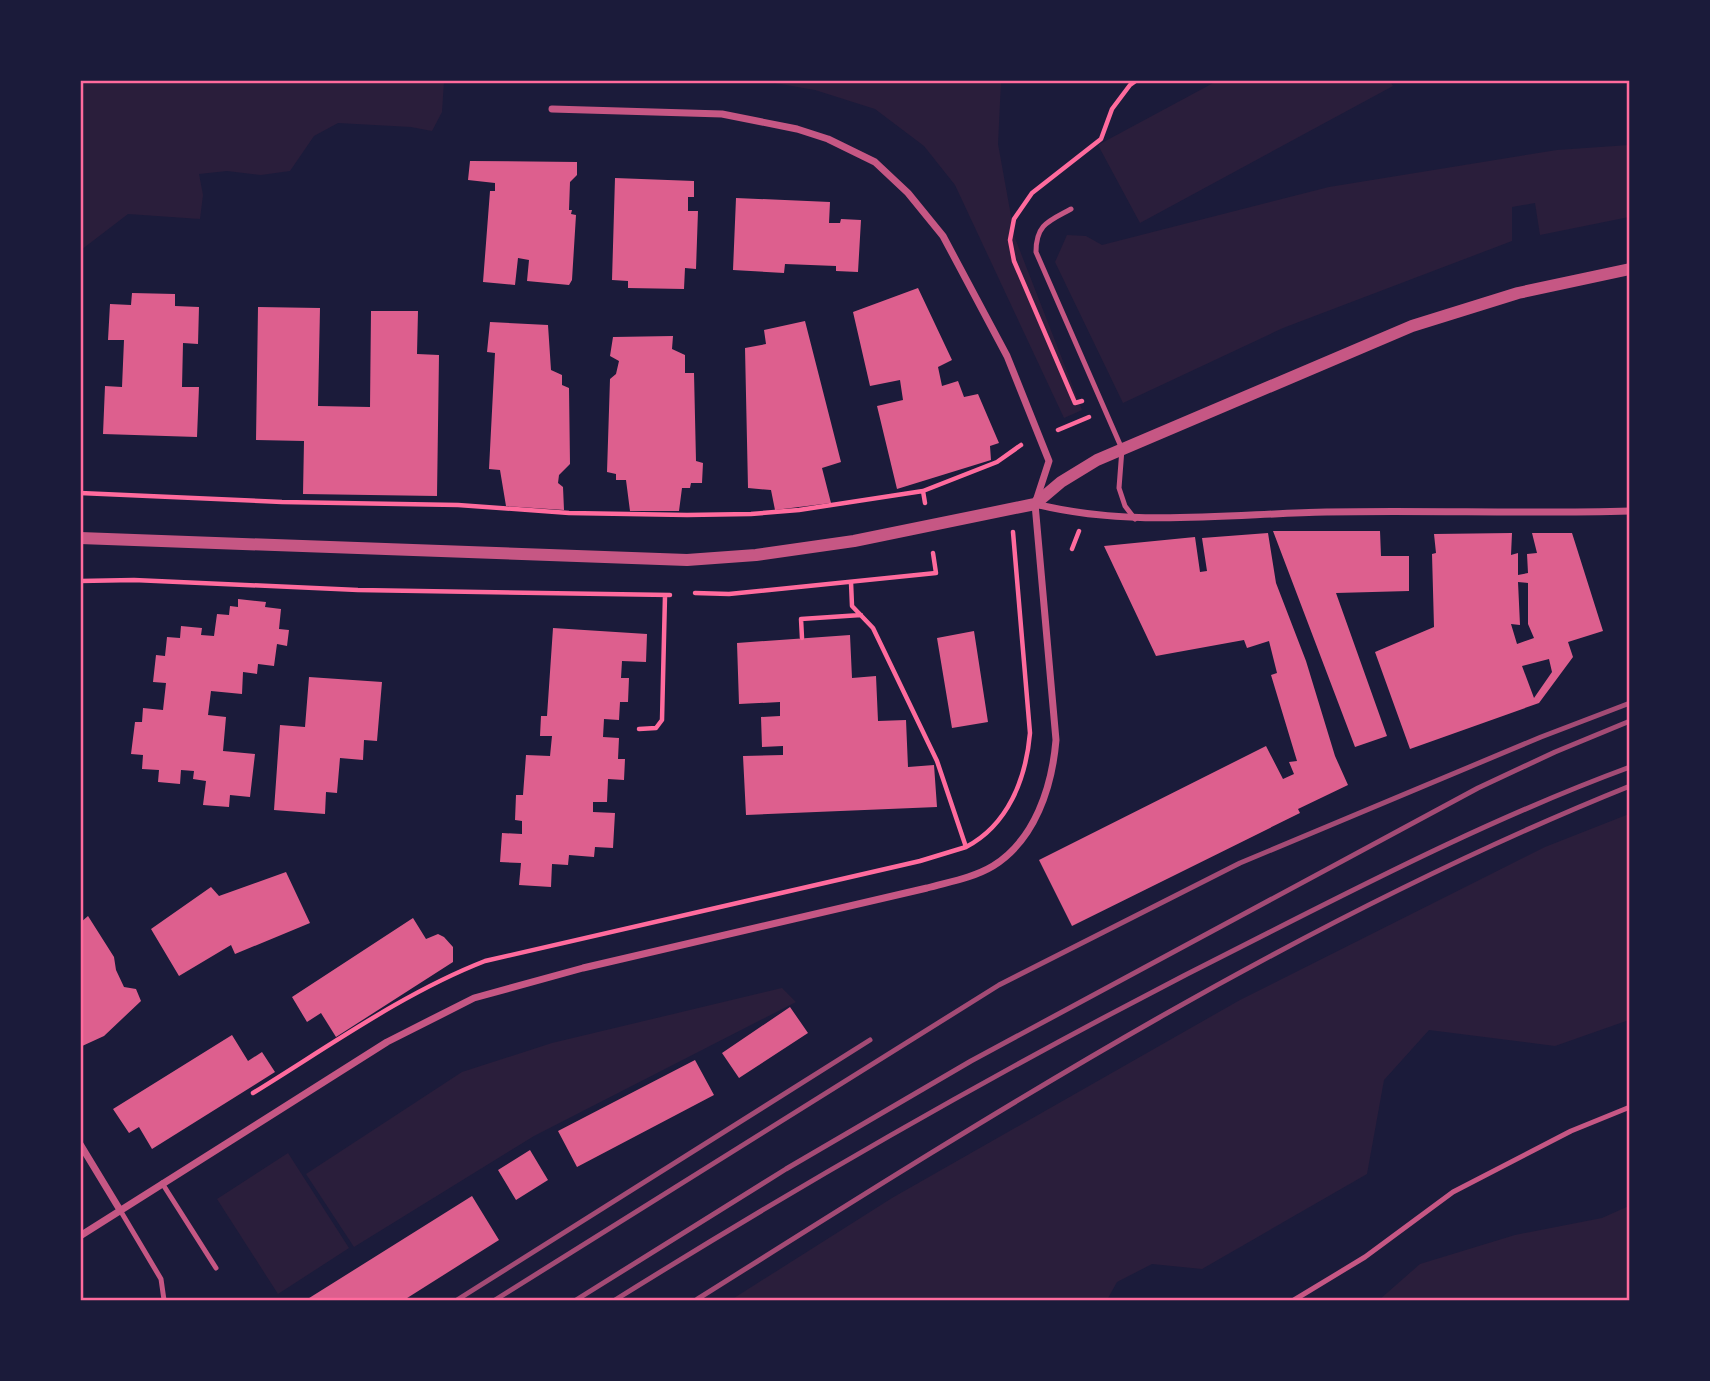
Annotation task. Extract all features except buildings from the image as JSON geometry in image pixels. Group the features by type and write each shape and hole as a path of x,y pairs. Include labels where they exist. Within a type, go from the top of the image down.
{"street":[{"path":"80,1236 387,1042 474,998 583,968 927,888 976,874 1007,856 1034,820 1047,786 1055,751 1035,504 1048,461 1007,356 943,236 908,193 875,162 828,139 766,121 722,114 552,109"},
{"path":"1035,504 1061,481 1097,460 1412,326 1518,293 1629,269"},
{"path":"80,538 700,560 854,541 1035,504 1096,516 1135,519 1328,512 1629,511"},
{"path":"80,1144 120,1210"}],"lane":[{"path":"1071,209 1043,225 1036,238 1037,252 1122,449 1119,488 1125,506 1135,519"},
{"path":"1294,1300 1365,1257 1453,1192 1571,1131 1629,1107"},
{"path":"162,1183 216,1268"},
{"path":"120,1210 161,1279 164,1300"}],"path":[{"path":"1032,193 1101,139 1112,109 1137,80"},
{"path":"80,493 282,502 458,505 569,513 751,514 799,510 923,491 997,462 1018,446 1092,415"},
{"path":"923,491 925,504"},
{"path":"922,869 920,861 966,847 986,835 1001,818 1014,796 1028,751 1030,733 1013,532"},
{"path":"695,593 711,595 936,573 933,552"},
{"path":"80,581 134,580 358,590 668,596 662,719 656,728 639,729"},
{"path":"851,582 852,606 873,628 937,761 966,847"},
{"path":"802,638 801,619 861,615"}],"shaded area":[{"path":"80,81 444,81 442,112 432,131 411,127 338,123 314,136 290,171 261,175 227,171 199,174 203,195 200,219 128,214 81,250"},
{"path":"763,81 1001,81 998,144 1015,238 1082,410 1064,418 955,185 924,146 875,109 815,90"},
{"path":"1217,81 1390,81 1393,86 1140,223 1098,145"},
{"path":"1629,145 1629,217 1540,235 1535,203 1512,207 1512,241 1283,328 1123,403 1055,262 1067,235 1086,236 1102,245 1329,187 1557,150"},
{"path":"1629,814 1629,1020 1555,1046 1429,1030 1384,1080 1367,1174 1202,1269 1152,1264 1117,1282 1107,1300 731,1300 892,1198 1240,1000 1545,847"},
{"path":"782,988 796,1002 534,1136 354,1247 306,1174 462,1072 552,1043"},
{"path":"288,1153 349,1248 278,1294 217,1199"},
{"path":"1629,1206 1629,1300 1379,1300 1420,1264 1515,1235 1602,1218"}],"railway":[{"path":"495,1300 999,985 1240,863 1541,737 1630,703"},
{"path":"576,1300 786,1169 971,1061 1478,788 1630,721"},
{"path":"615,1300 856,1155 1101,1019 1446,845 1537,804 1630,767"},
{"path":"696,1300 1036,1089 1268,957 1507,839 1630,786"},
{"path":"457,1300 870,1040"}]}
